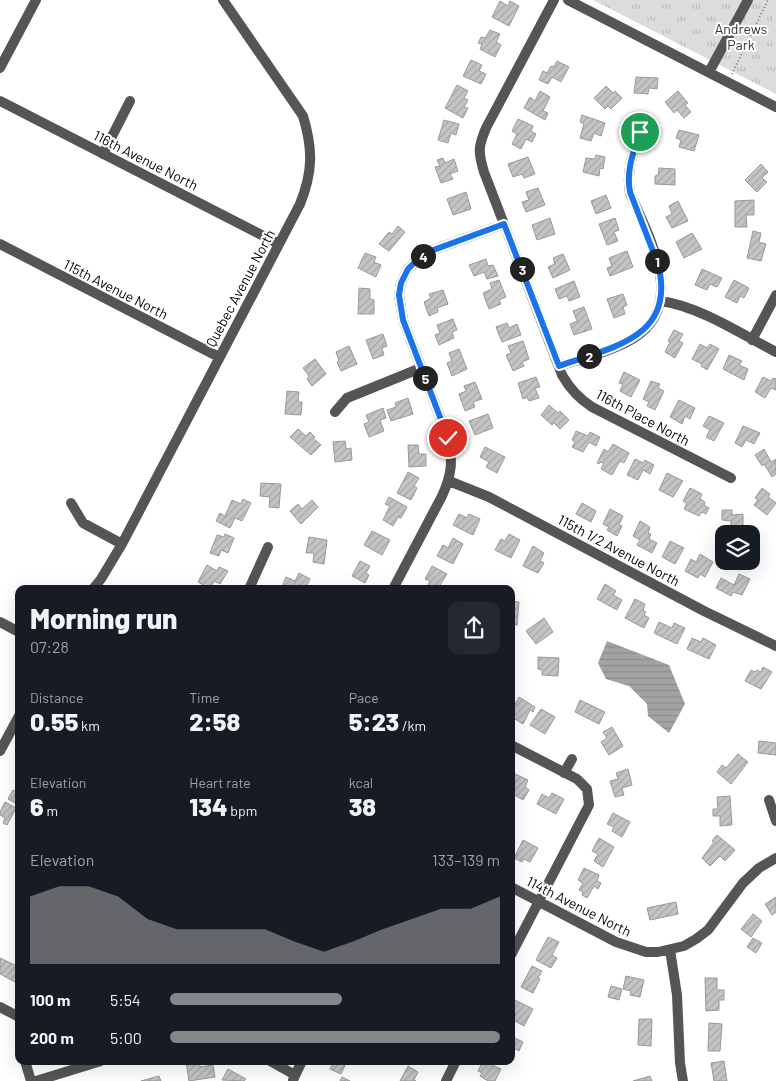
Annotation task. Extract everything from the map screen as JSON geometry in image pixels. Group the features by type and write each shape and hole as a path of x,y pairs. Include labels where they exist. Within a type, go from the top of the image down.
{"street":[{"path":"0,68 36,0"},
{"name":"Quebec Avenue North","path":"97,585 122,544 300,204 307,187 311,152 309,134 303,116 294,100 223,0"},
{"name":"116th Place North","path":"554,0 486,128 480,143 479,156 504,224 559,366 569,387 579,398 592,407 731,478"},
{"path":"568,0 776,107"},
{"path":"709,72 748,0"},
{"name":"116th Avenue North","path":"0,101 278,244"},
{"path":"103,154 130,101"},
{"path":"559,366 634,338 652,321 661,301 662,286 658,264 630,192 628,180 628,169 640,132"},
{"path":"395,585 449,481 451,453 448,438 403,320 399,295 401,283 408,269 428,252 504,224"},
{"name":"115th Avenue North","path":"0,244 219,357"},
{"path":"752,340 776,295"},
{"path":"661,301 692,310 776,352"},
{"path":"334,412 347,398 421,368"},
{"name":"115th 1/2 Avenue North","path":"449,481 489,497 696,607 776,646"},
{"path":"71,504 83,524 122,544"},
{"path":"251,585 268,547"},
{"path":"0,622 15,630"},
{"path":"0,751 15,723"},
{"path":"515,747 582,784 589,797 589,805 586,812 515,947"},
{"path":"564,773 572,759"},
{"path":"769,800 776,821"},
{"name":"114th Avenue North","path":"515,889 616,942 646,952 670,950 684,946 708,930 743,882 759,868 776,858"},
{"path":"670,950 678,995 679,1054 684,1081"},
{"path":"0,1007 15,1015"},
{"path":"26,1065 31,1081"},
{"path":"36,1081 87,1065"},
{"path":"276,1065 294,1078 300,1065"},
{"path":"446,1081 454,1065"}],"path":[{"path":"731,74 768,0"}],"green space":[{"name":"Andrews Park","path":"593,0 776,0 776,94"},
{"path":"774,0 776,0 776,54 771,41"}],"shaded area":[{"path":"607,641 669,665 685,704 669,733 648,716 647,704 629,686 606,679 598,663"}],"building":[{"path":"500,1 508,6 510,1 519,6 509,26 492,17"},
{"path":"490,30 500,34 496,42 501,45 495,57 480,49 482,44 478,43 481,37 485,38"},
{"path":"471,60 482,65 479,71 486,74 481,84 463,76"},
{"path":"557,61 569,67 561,82 552,77 548,84 539,80 543,71 547,73 551,66 554,67"},
{"path":"636,77 658,78 657,89 649,88 648,94 634,93"},
{"path":"457,85 468,91 464,98 468,100 464,107 468,108 463,118 445,108"},
{"path":"606,86 622,98 611,109 608,106 605,109 594,98"},
{"path":"540,91 550,97 543,111 548,113 545,120 524,108 530,97 535,101"},
{"path":"678,91 688,103 685,105 691,112 684,118 677,110 674,113 665,102"},
{"path":"582,115 605,123 601,136 594,133 591,141 580,138 584,124 580,122"},
{"path":"518,119 533,126 531,131 536,134 532,142 526,139 521,149 512,144 517,134 512,131"},
{"path":"444,120 459,124 456,135 451,133 448,143 438,140"},
{"path":"679,130 699,135 694,151 679,147 681,140 676,138"},
{"path":"596,155 605,157 603,169 600,168 599,176 583,172 586,158 595,159"},
{"path":"528,157 535,174 524,178 522,174 513,177 508,164"},
{"path":"443,158 445,163 454,159 458,171 450,174 453,179 441,183 435,167 440,166 437,160"},
{"path":"761,164 768,172 762,178 767,182 757,192 745,180"},
{"path":"659,168 675,169 675,185 655,184 655,176 658,175"},
{"path":"538,188 545,205 526,212 522,202 529,200 526,192"},
{"path":"466,192 471,209 453,215 447,199"},
{"path":"606,195 611,208 596,214 591,201"},
{"path":"754,200 754,215 746,215 747,227 735,227 735,201"},
{"path":"678,201 688,221 672,228 666,217 672,214 669,206"},
{"path":"550,218 555,234 537,240 532,225"},
{"path":"615,218 619,230 614,232 618,241 607,245 599,224"},
{"path":"398,226 405,232 389,251 379,244 389,232 392,234"},
{"path":"753,231 761,233 759,242 766,244 761,261 747,258"},
{"path":"692,233 702,249 684,258 676,242"},
{"path":"627,251 633,267 610,276 607,268 612,266 609,258"},
{"path":"365,253 376,257 374,262 381,265 376,277 358,268"},
{"path":"563,254 570,270 553,278 548,267 555,264 553,258"},
{"path":"486,259 488,266 493,265 498,276 487,279 484,272 474,276 469,265"},
{"path":"702,269 722,278 717,287 710,284 707,290 695,285"},
{"path":"499,280 506,297 499,300 501,304 489,309 483,293 492,289 490,283"},
{"path":"734,280 749,288 744,298 740,296 737,303 725,297"},
{"path":"574,281 580,297 569,301 567,296 559,299 555,289"},
{"path":"359,288 370,289 370,299 374,300 374,314 358,314"},
{"path":"443,290 448,304 437,308 438,312 429,316 424,302 431,298 429,294"},
{"path":"623,294 627,305 623,307 625,314 614,318 607,299"},
{"path":"584,307 592,329 574,335 570,324 577,321 573,311"},
{"path":"453,319 457,330 452,332 454,338 439,345 435,335 440,333 437,325"},
{"path":"507,323 509,328 517,324 521,335 502,342 496,327"},
{"path":"674,330 683,334 679,341 683,343 675,358 665,352"},
{"path":"383,334 387,346 382,348 384,355 373,359 366,340"},
{"path":"523,341 529,359 522,362 524,366 513,371 506,355 511,353 508,346"},
{"path":"700,344 707,348 710,344 719,349 707,370 701,366 702,364 692,359"},
{"path":"349,346 357,364 341,371 337,362 339,361 336,352"},
{"path":"459,349 467,369 452,376 447,363 452,361 449,353"},
{"path":"729,355 742,361 739,365 748,369 744,380 723,369"},
{"path":"315,359 326,374 312,386 307,379 309,376 303,368"},
{"path":"624,372 640,380 631,397 620,391 623,384 619,383"},
{"path":"536,377 540,387 535,388 539,398 529,401 527,397 523,399 518,383"},
{"path":"763,377 771,381 773,378 776,379 776,390 771,388 765,398 755,392"},
{"path":"651,381 660,384 658,388 664,391 655,410 647,406 649,402 643,399"},
{"path":"475,382 482,399 473,402 475,407 465,411 459,394 466,391 464,386"},
{"path":"287,391 299,392 298,402 302,402 301,415 285,414"},
{"path":"408,398 413,414 391,421 387,410 396,407 395,403"},
{"path":"679,400 695,408 690,419 685,416 682,424 670,417"},
{"path":"549,405 558,413 560,411 569,420 560,429 554,423 552,425 541,415"},
{"path":"383,408 386,418 380,420 384,431 369,437 364,424 369,422 366,415"},
{"path":"488,414 493,428 475,435 469,421"},
{"path":"709,416 724,423 714,441 706,437 710,430 703,426"},
{"path":"743,426 760,433 754,444 746,440 742,447 735,443"},
{"path":"298,429 306,436 310,432 315,437 313,438 321,445 311,455 290,437"},
{"path":"576,431 588,436 590,432 600,437 596,446 589,442 583,452 572,447 575,442 572,440"},
{"path":"345,441 346,449 351,448 352,460 335,462 333,442"},
{"path":"613,444 629,453 624,463 620,461 612,475 601,469 604,463 597,463 604,449 608,452"},
{"path":"408,445 418,445 419,454 426,454 426,466 409,467"},
{"path":"485,447 505,457 497,473 486,467 489,462 480,457"},
{"path":"764,449 771,462 776,459 776,474 772,477 764,464 762,466 755,455"},
{"path":"635,459 643,463 645,460 654,465 650,474 643,470 638,480 627,475"},
{"path":"408,472 419,478 414,486 417,488 411,500 397,493"},
{"path":"667,473 683,481 673,497 659,490"},
{"path":"261,483 281,484 279,508 269,507 270,497 260,496"},
{"path":"690,488 702,494 700,499 709,508 706,514 702,512 699,516 684,509 687,503 683,501"},
{"path":"762,488 770,494 768,497 776,503 767,515 754,505 758,500 755,498"},
{"path":"389,497 407,507 401,518 398,517 393,526 383,520 390,506 385,504"},
{"path":"243,499 251,503 242,521 235,518 230,528 216,521 220,513 225,516 232,500 241,504"},
{"path":"312,500 318,507 301,524 290,511 298,504 302,509"},
{"path":"582,503 596,511 591,522 576,514"},
{"path":"610,509 623,516 619,525 622,526 617,536 607,530 609,527 603,524"},
{"path":"722,510 732,510 732,515 743,514 743,525 731,525 731,521 722,520"},
{"path":"459,514 467,518 469,514 480,519 473,535 453,525"},
{"path":"640,521 650,527 648,533 651,534 649,539 657,543 652,553 637,545 640,540 633,536"},
{"path":"372,531 390,540 382,555 364,545"},
{"path":"225,534 234,538 228,553 221,550 219,556 210,553 217,535 224,537"},
{"path":"509,534 520,540 511,558 495,550 501,539 505,541"},
{"path":"309,537 327,540 324,564 313,562 314,553 306,553"},
{"path":"453,538 463,544 453,564 437,556 443,545 448,548"},
{"path":"670,541 684,548 675,564 662,557"},
{"path":"533,546 544,553 540,561 544,563 538,573 523,566"},
{"path":"700,554 713,562 705,577 700,574 698,578 685,571 691,559 696,562"},
{"path":"360,561 370,566 366,573 369,575 365,583 352,576"},
{"path":"207,565 217,571 219,567 228,571 220,584 214,581 212,585 203,585 198,582"},
{"path":"432,566 447,574 440,585 428,585 430,581 425,579"},
{"path":"299,573 310,579 307,585 283,585 286,577 295,581"},
{"path":"739,574 750,579 742,595 733,592 731,596 716,588 721,578 734,585"},
{"path":"605,584 616,591 613,595 622,600 617,610 597,599"},
{"path":"635,599 645,604 643,610 646,612 644,615 649,618 644,628 625,618"},
{"path":"515,602 519,602 517,625 515,625"},
{"path":"544,618 553,632 536,644 526,631"},
{"path":"659,622 672,628 674,623 685,628 677,644 654,633"},
{"path":"692,638 701,642 703,638 716,645 709,659 687,649"},
{"path":"538,657 559,658 558,676 542,675 542,670 538,669"},
{"path":"763,667 772,672 761,689 745,681 751,670 761,672"},
{"path":"519,697 535,707 533,712 530,710 523,724 515,719 517,716 515,715 515,704"},
{"path":"580,700 605,712 599,724 575,712"},
{"path":"541,709 555,717 545,734 530,725"},
{"path":"612,727 623,746 609,755 601,742 607,738 603,732"},
{"path":"759,741 776,743 776,755 758,753"},
{"path":"738,754 748,762 731,784 717,772 722,765 726,768"},
{"path":"628,769 632,785 622,788 624,795 615,797 610,781 618,779 616,773"},
{"path":"515,774 528,780 525,787 529,790 523,800 515,795"},
{"path":"13,790 15,791 15,803 8,799"},
{"path":"552,793 564,799 556,814 537,804 542,794 549,798"},
{"path":"730,796 732,825 720,826 720,816 713,816 713,809 718,809 717,797"},
{"path":"5,802 15,807 7,825 3,823 5,818 0,815"},
{"path":"613,813 630,822 622,837 612,831 614,827 607,824"},
{"path":"717,835 735,850 725,861 720,856 710,866 702,858"},
{"path":"599,838 614,847 603,867 594,861 598,854 592,851"},
{"path":"523,840 538,848 530,862 524,859 522,862 515,858"},
{"path":"584,868 599,875 597,881 601,883 598,889 594,886 587,898 579,890 583,883 578,880"},
{"path":"776,897 776,912 772,915 765,904"},
{"path":"676,902 678,914 650,920 647,908"},
{"path":"753,914 762,921 751,937 741,929"},
{"path":"548,937 559,942 552,955 557,958 551,968 536,960"},
{"path":"753,938 762,943 756,953 747,947"},
{"path":"0,958 15,965 15,982 0,974"},
{"path":"532,966 542,971 533,993 521,987"},
{"path":"626,976 644,980 640,997 630,995 631,991 623,989"},
{"path":"705,978 717,978 717,990 724,990 724,1000 719,1000 719,1010 706,1011"},
{"path":"611,986 622,989 619,1000 608,997"},
{"path":"515,1000 533,1009 524,1026 515,1021"},
{"path":"639,1019 652,1019 651,1046 638,1045"},
{"path":"709,1023 722,1024 720,1051 708,1051"},
{"path":"515,1038 523,1042 519,1051 515,1049"},
{"path":"724,1061 727,1081 714,1081 711,1063"},
{"path":"186,1065 200,1065 200,1067 213,1065 215,1077 189,1081"},
{"path":"332,1065 345,1065 341,1074 330,1069"},
{"path":"481,1065 492,1065 501,1069 495,1081 488,1081 480,1076 482,1073 478,1071"},
{"path":"408,1066 418,1072 414,1080 416,1081 400,1081"},
{"path":"228,1069 246,1079 244,1081 222,1080"},
{"path":"159,1076 161,1081 141,1081"},
{"path":"650,1076 652,1081 633,1081"},
{"path":"342,1077 350,1081 340,1081"}],"route":[{"path":"448,438 400,308 399,295 401,283 408,269 428,252 504,224 559,366 634,338 652,321 662,294 658,264 630,192 628,180 628,169 640,132"}]}
